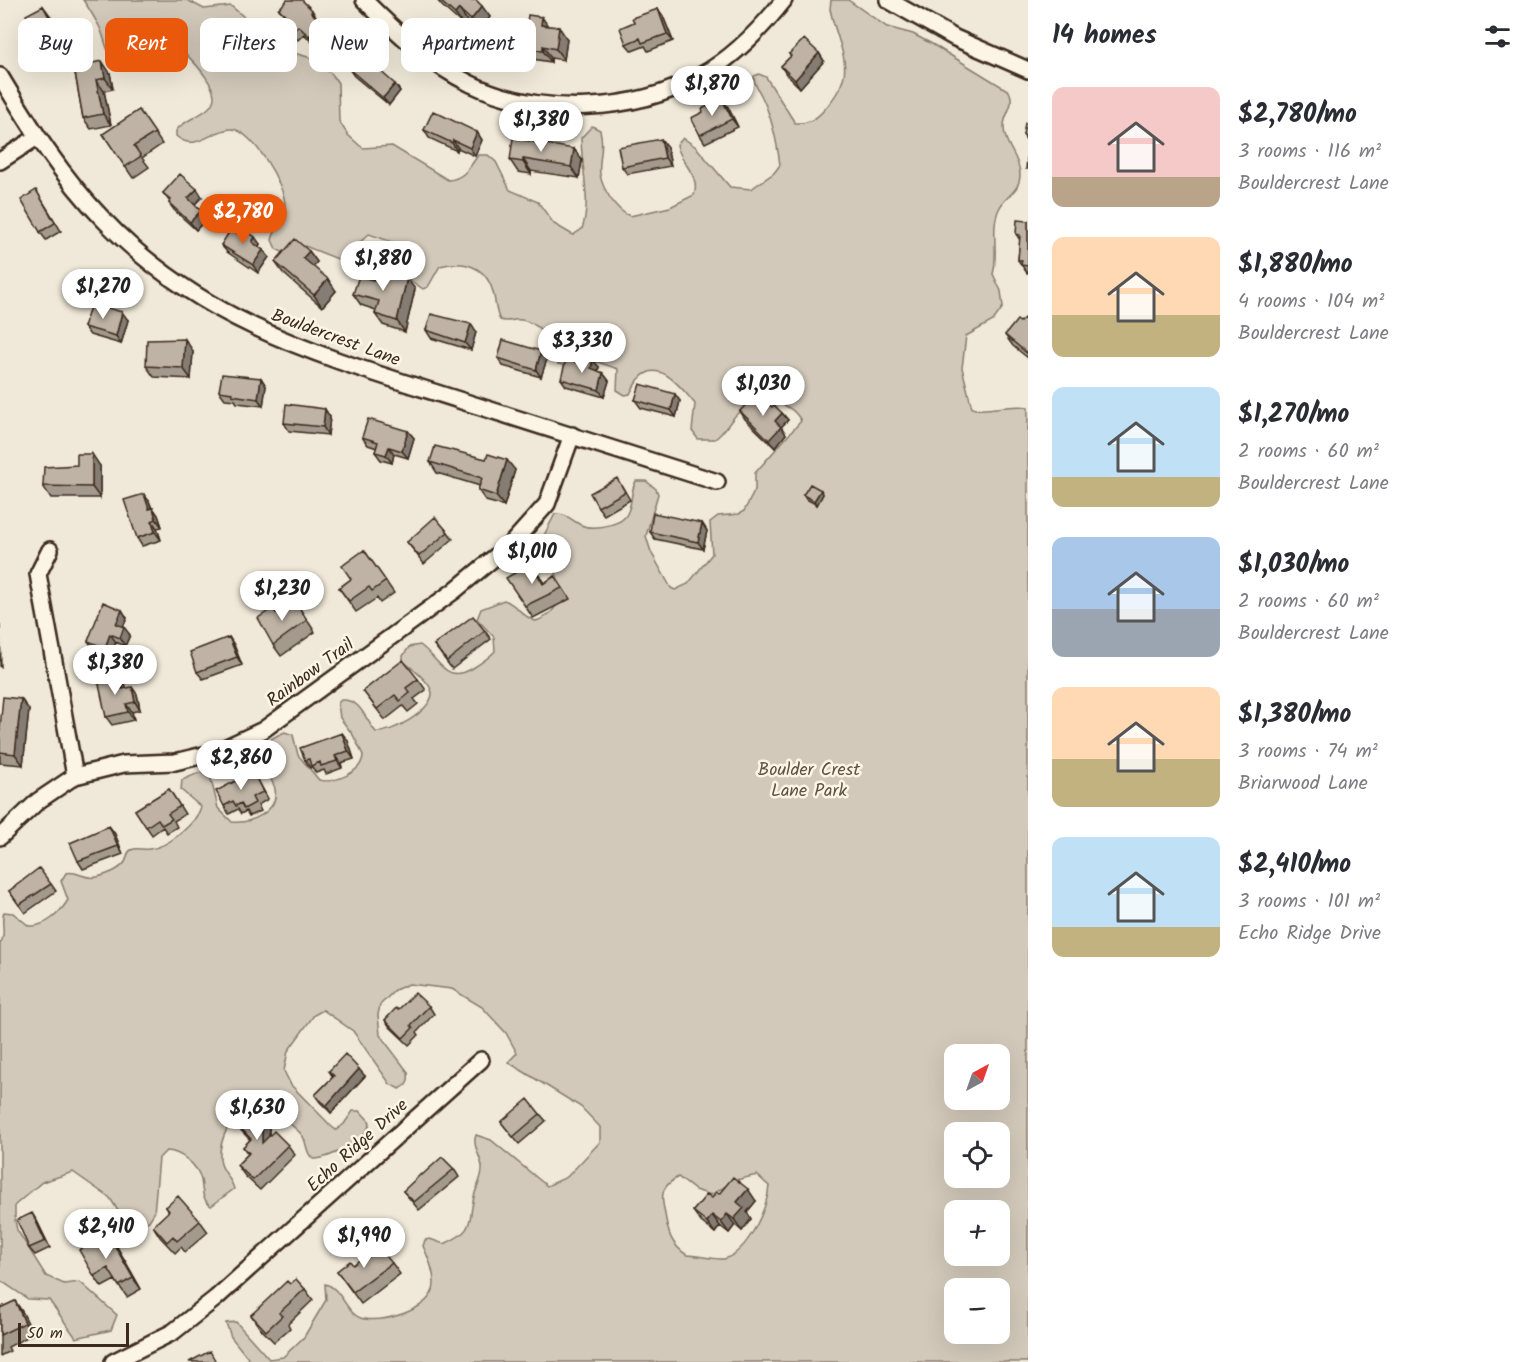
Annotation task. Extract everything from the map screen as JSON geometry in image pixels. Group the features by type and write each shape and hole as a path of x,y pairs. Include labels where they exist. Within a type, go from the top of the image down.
{"street":[{"path":"364,0 427,57 471,84 526,103 582,106 644,98 700,76 739,49 784,0"},
{"path":"888,0 955,38 1028,70"},
{"name":"Bouldercrest Lane","path":"0,76 37,137 103,219 141,254 196,295 232,318 310,352 717,482"},
{"path":"0,161 37,137"},
{"name":"Rainbow Trail","path":"0,837 38,801 75,776 124,764 175,762 216,752 263,730 454,591 512,543 547,504 572,435"},
{"path":"50,550 38,574 75,776"},
{"name":"Echo Ridge Drive","path":"112,1362 172,1332 216,1298 481,1060"}],"green space":[{"path":"83,0 187,0 204,9 231,6 245,18 200,18 200,70 188,56 188,18 105,18 105,42 99,26"},
{"name":"Boulder Crest Lane Park","path":"831,0 848,0 887,27 913,34 1009,91 1011,101 1004,133 1020,174 1018,186 1002,204 996,216 993,274 1001,291 1003,307 993,321 966,336 962,368 972,408 1028,407 1028,1362 251,1362 231,1337 226,1323 236,1322 269,1359 283,1357 304,1337 326,1300 325,1284 336,1291 353,1313 365,1319 383,1319 404,1314 422,1304 429,1297 433,1290 434,1279 423,1246 425,1240 430,1239 444,1244 462,1234 469,1224 482,1170 476,1146 476,1135 491,1140 547,1186 567,1177 600,1142 600,1127 581,1107 508,1062 517,1053 506,1033 482,1007 452,989 409,984 395,990 380,1005 378,1015 380,1035 408,1072 407,1083 402,1088 399,1089 390,1084 353,1031 323,1010 314,1015 288,1051 284,1071 291,1085 332,1127 336,1130 344,1124 353,1111 360,1111 370,1122 368,1129 347,1147 328,1156 313,1159 308,1153 303,1137 291,1124 252,1103 238,1112 232,1120 221,1147 221,1164 234,1189 211,1206 204,1197 199,1174 192,1164 177,1153 166,1151 159,1158 154,1213 149,1221 130,1230 110,1198 73,1172 42,1182 15,1205 17,1230 46,1276 64,1284 80,1282 117,1315 111,1330 76,1338 49,1300 28,1299 0,1280 0,944 3,936 4,912 13,913 29,926 47,922 61,910 68,900 61,881 66,873 93,878 104,875 123,865 131,850 156,848 172,840 193,821 201,807 181,790 182,780 201,772 211,779 218,808 232,822 247,821 262,815 272,804 275,789 257,760 260,750 275,736 285,732 293,735 298,755 319,780 340,778 353,771 362,761 363,755 353,735 340,718 338,703 341,700 354,703 376,732 383,732 401,725 426,707 432,693 424,680 403,661 403,656 409,647 420,645 449,672 456,674 464,672 482,662 495,651 494,637 477,619 481,609 504,600 536,621 556,606 560,593 554,569 545,564 524,566 521,562 538,547 555,514 591,527 616,523 628,512 636,481 646,481 656,489 658,494 646,536 651,552 671,588 675,590 688,584 712,554 710,522 718,516 739,514 744,511 755,490 755,473 801,421 796,413 780,404 762,403 744,408 715,439 698,439 692,431 695,404 671,378 654,371 646,373 630,394 625,395 617,390 618,369 586,358 568,366 558,364 550,351 552,342 540,329 525,321 500,320 490,283 473,267 457,264 440,266 428,287 423,289 410,280 404,246 369,234 358,244 354,257 345,262 305,246 286,254 276,249 272,240 284,210 284,196 274,172 258,148 249,138 232,129 191,142 183,141 176,136 176,131 180,127 212,103 214,98 212,89 202,72 297,72 297,54 308,57 309,72 329,72 338,83 339,121 348,135 363,148 392,146 448,180 462,175 478,155 488,155 496,162 510,190 538,202 554,224 573,235 582,229 585,218 581,138 592,126 600,130 602,148 600,174 604,186 615,204 630,216 670,207 694,195 695,181 677,145 683,138 696,147 730,187 751,189 774,173 780,165 776,139 769,113 755,84 754,76 759,74 766,77 795,123 808,122 821,113 842,84 844,73 842,51 830,9","holes":["757,1175 769,1186 760,1217 741,1248 733,1255 718,1259 687,1255 676,1246 670,1235 662,1200 665,1188 670,1183 678,1177 695,1190 711,1195 736,1180"]}],"building":[{"path":"287,0 302,0 317,18 309,18 309,36 297,27 297,18 287,18 279,9"},
{"path":"439,0 476,0 482,6 473,18 469,18 459,9 455,14"},
{"path":"43,6 50,18 28,18 26,15"},
{"path":"658,9 667,34 642,43 640,38 626,44 620,28 634,22 632,18"},
{"path":"528,15 542,17 541,25 559,27 556,49 543,46 543,51 536,50 536,18 528,18"},
{"path":"804,39 819,53 795,80 781,66"},
{"path":"102,61 105,78 96,80 103,114 83,118 75,72 93,72 93,63"},
{"path":"353,72 381,72 395,84 383,98"},
{"path":"722,99 732,119 700,135 691,118 703,112 702,109"},
{"path":"139,110 155,133 134,146 141,156 125,167 103,134"},
{"path":"433,111 477,132 470,148 453,140 452,143 424,130"},
{"path":"1025,123 1028,123 1028,136 1023,135"},
{"path":"513,138 574,149 571,167 523,159 523,162 510,160"},
{"path":"661,139 665,158 622,167 618,147"},
{"path":"180,174 197,189 188,198 201,211 190,222 169,203 171,200 163,193"},
{"path":"36,190 55,223 40,232 21,200"},
{"path":"1017,220 1028,221 1028,266 1021,265 1022,260 1018,260 1020,235 1016,234"},
{"path":"241,227 255,237 252,242 263,250 253,265 221,245 231,229 237,233"},
{"path":"295,239 309,251 303,258 328,279 314,295 275,262"},
{"path":"377,269 407,278 397,321 375,314 379,301 353,294 359,276 373,280"},
{"path":"91,303 122,312 116,336 84,327"},
{"path":"431,314 471,324 465,343 426,330"},
{"path":"1024,318 1028,322 1028,354 1005,335 1017,320 1020,322"},
{"path":"185,339 183,368 146,366 147,340"},
{"path":"503,340 541,351 536,370 498,358"},
{"path":"582,357 593,360 591,368 603,373 599,390 561,379 566,359 580,363"},
{"path":"222,374 261,378 258,399 219,391"},
{"path":"640,384 675,394 671,410 635,400"},
{"path":"760,397 782,413 775,421 781,427 769,440 740,411 752,398 756,402"},
{"path":"286,404 325,409 323,427 284,423"},
{"path":"368,419 408,431 402,451 389,447 386,455 375,452 378,442 362,437"},
{"path":"435,446 486,459 488,454 507,460 496,496 478,490 482,478 430,462"},
{"path":"77,454 92,454 92,487 43,486 44,467 77,465"},
{"path":"617,478 625,492 598,507 590,493"},
{"path":"810,484 821,490 814,501 803,495"},
{"path":"144,494 149,509 153,508 156,519 152,521 155,532 137,538 124,500"},
{"path":"653,513 702,523 698,542 650,532"},
{"path":"435,517 448,532 419,556 407,542"},
{"path":"364,550 386,581 372,591 369,587 349,601 339,588 351,579 342,566"},
{"path":"531,563 543,584 555,576 562,588 525,606 506,578"},
{"path":"103,602 122,610 116,624 124,627 120,638 110,634 105,648 88,641"},
{"path":"296,603 307,620 273,645 258,618 273,608 276,613"},
{"path":"473,616 485,631 447,661 434,645"},
{"path":"229,637 237,657 197,672 190,652"},
{"path":"403,660 418,679 406,688 410,693 400,701 395,695 377,709 363,691"},
{"path":"119,676 122,689 132,687 135,702 126,704 128,712 106,717 98,680"},
{"path":"3,697 21,699 15,754 0,752"},
{"path":"342,733 348,751 335,756 337,761 321,766 320,762 311,766 309,759 305,760 300,748"},
{"path":"253,772 263,792 252,797 255,803 244,809 241,803 236,806 233,801 224,806 216,791"},
{"path":"169,789 180,806 168,814 172,819 162,825 158,819 146,827 135,810"},
{"path":"109,826 118,846 78,861 70,843"},
{"path":"39,868 51,884 19,905 9,891"},
{"path":"415,993 429,1006 411,1025 413,1028 403,1038 385,1020"},
{"path":"345,1054 359,1069 326,1106 315,1095 334,1076 329,1071"},
{"path":"528,1099 540,1114 513,1137 501,1122"},
{"path":"242,1106 262,1106 262,1143 274,1131 288,1145 253,1180 237,1165 249,1153 243,1147 251,1139 230,1117"},
{"path":"442,1157 454,1169 414,1202 403,1191"},
{"path":"733,1177 748,1189 737,1202 744,1208 734,1219 727,1214 721,1222 712,1215 707,1222 693,1211 707,1194 712,1198 716,1192 719,1194"},
{"path":"178,1196 200,1221 177,1241 173,1236 167,1242 153,1226 169,1211 166,1207"},
{"path":"32,1213 45,1241 29,1248 17,1220"},
{"path":"108,1234 133,1278 119,1286 108,1268 94,1276 79,1250"},
{"path":"378,1246 392,1263 353,1292 337,1271 350,1261 353,1265"},
{"path":"296,1279 305,1289 279,1313 282,1316 266,1331 251,1315 287,1281 290,1284"},
{"path":"15,1301 25,1323 0,1335 0,1308"},
{"path":"210,1351 216,1362 189,1362"}]}
